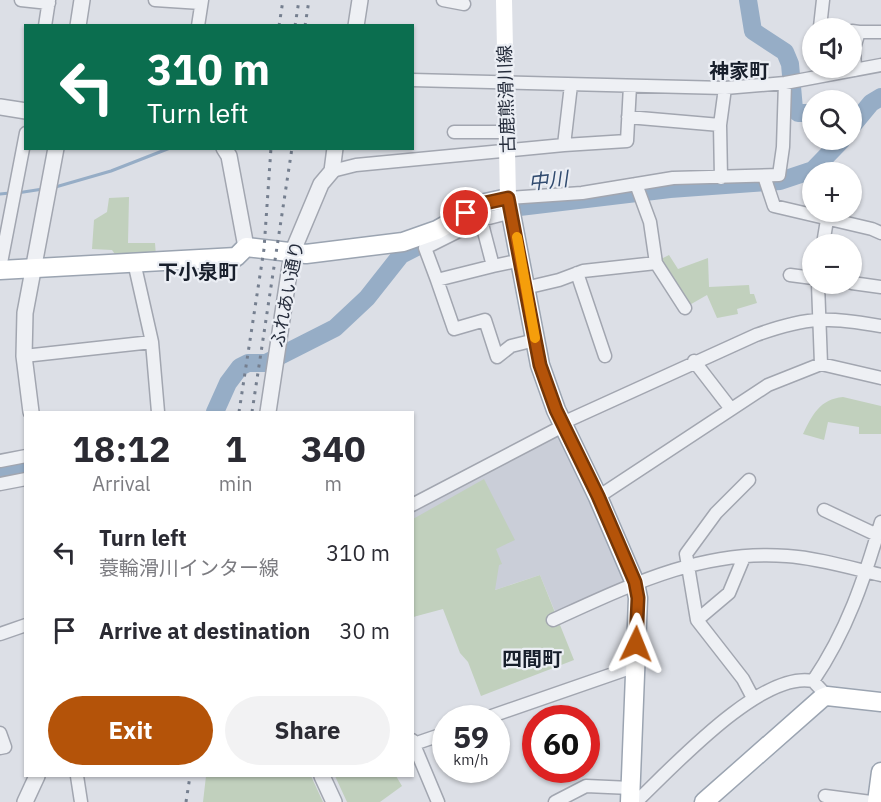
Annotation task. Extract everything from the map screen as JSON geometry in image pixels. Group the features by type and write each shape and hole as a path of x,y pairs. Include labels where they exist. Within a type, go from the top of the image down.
{"main road":[{"name":"古鹿熊滑川線","path":"504,0 510,205"},
{"path":"0,269 236,257 246,247 306,254 404,242 437,230 485,203 510,205 540,365 563,426 598,496 635,582 638,598 632,797"},
{"path":"704,802 822,698 828,696 881,702"},
{"path":"878,802 881,772"}],"street":[{"path":"21,0 49,1 45,24"},
{"path":"78,24 82,0"},
{"path":"155,0 202,2 198,24"},
{"path":"356,24 360,0"},
{"path":"443,0 464,4"},
{"path":"820,18 823,0"},
{"path":"862,32 881,32"},
{"path":"862,69 881,65"},
{"path":"414,80 725,88 785,83 812,78"},
{"path":"535,340 511,346 497,357 485,320 454,329 438,280 424,248 510,205 673,178 779,175 783,147 785,83"},
{"path":"564,145 571,85"},
{"path":"454,132 507,141 564,145 627,141 630,86"},
{"path":"721,177 720,125 725,88"},
{"path":"0,107 24,111"},
{"path":"628,117 720,125"},
{"path":"332,171 356,165 507,141"},
{"path":"0,269 24,143"},
{"path":"31,411 24,356 25,313 56,150"},
{"path":"225,150 229,156 246,247"},
{"name":"ふれあい通り","path":"268,411 292,253 321,184 332,171 335,150"},
{"path":"764,176 774,206 802,213"},
{"path":"636,184 650,222 656,263 684,308"},
{"path":"481,220 493,266"},
{"path":"838,222 872,228 881,233"},
{"path":"438,280 521,260"},
{"path":"134,262 152,342 158,411"},
{"path":"525,288 577,273 656,263"},
{"path":"577,273 605,356"},
{"path":"790,275 802,277"},
{"path":"862,284 881,287"},
{"path":"818,294 820,364"},
{"path":"414,504 563,426 569,420 694,362 788,323 818,318 881,326"},
{"path":"24,356 152,342"},
{"path":"694,362 731,410"},
{"path":"598,496 768,385 820,364 881,378"},
{"path":"0,461 24,456"},
{"path":"0,484 24,479"},
{"path":"749,480 716,513 686,554 697,620 743,679 753,698"},
{"path":"824,510 877,535"},
{"path":"813,681 836,648 866,572 881,522"},
{"path":"553,620 635,582 715,558 788,556 881,575"},
{"path":"697,620 729,593 744,557"},
{"path":"0,634 24,626"},
{"path":"510,710 636,666"},
{"path":"555,802 586,786 632,797 753,698 803,679 813,681 828,696"},
{"path":"0,733 5,747 0,748"},
{"path":"414,742 432,737"},
{"path":"414,744 438,802"},
{"path":"25,802 37,777"},
{"path":"77,777 81,802"},
{"path":"322,777 334,802"},
{"path":"825,796 871,802"}],"shaded area":[{"path":"561,433 628,582 556,614 540,575 414,617 414,512 486,471"}],"green space":[{"path":"129,197 128,243 155,243 156,256 117,257 112,250 92,249 94,220 107,212 109,198"},
{"path":"669,255 678,269 708,258 709,287 749,285 750,294 754,294 757,303 737,309 738,314 717,318 707,295 686,307 659,260"},
{"path":"843,397 881,406 881,434 859,434 859,427 828,422 824,440 803,434 818,409 828,401"},
{"path":"484,479 515,540 496,549 502,564 499,565 495,590 540,575 574,660 481,696 468,662 460,653 443,609 414,617 414,518"},
{"path":"206,777 311,777 323,802 203,802"},
{"path":"335,777 397,777 402,786 380,802 347,802"}],"waterway":[{"path":"748,0 753,31 785,52 790,64 794,109 802,113"},
{"name":"中川","path":"862,114 871,103 881,97"},
{"path":"52,188 111,171 165,150"},
{"name":"中川","path":"494,210 670,189 780,181 813,170 832,150"},
{"path":"17,193 43,189"},
{"path":"0,194 10,193"},
{"name":"中川","path":"215,411 228,383 240,367 248,363 266,363 335,328 367,298 401,255 440,235"},
{"name":"中川","path":"0,476 24,471"}],"railway":[{"path":"279,24 283,0"},
{"path":"295,24 299,0"},
{"path":"305,24 309,0"},
{"path":"239,411 264,249 271,150"},
{"path":"252,411 292,150"},
{"path":"186,802 190,777"}],"slow traffic":[{"path":"517,237 535,338"}],"district":[{"name":"神家町","path":"739,70"},
{"name":"下小泉町","path":"198,271"},
{"name":"四間町","path":"532,658"}],"route":[{"path":"466,213 485,203 508,198 540,365 563,426 598,496 635,582 638,598 636,644"}]}
